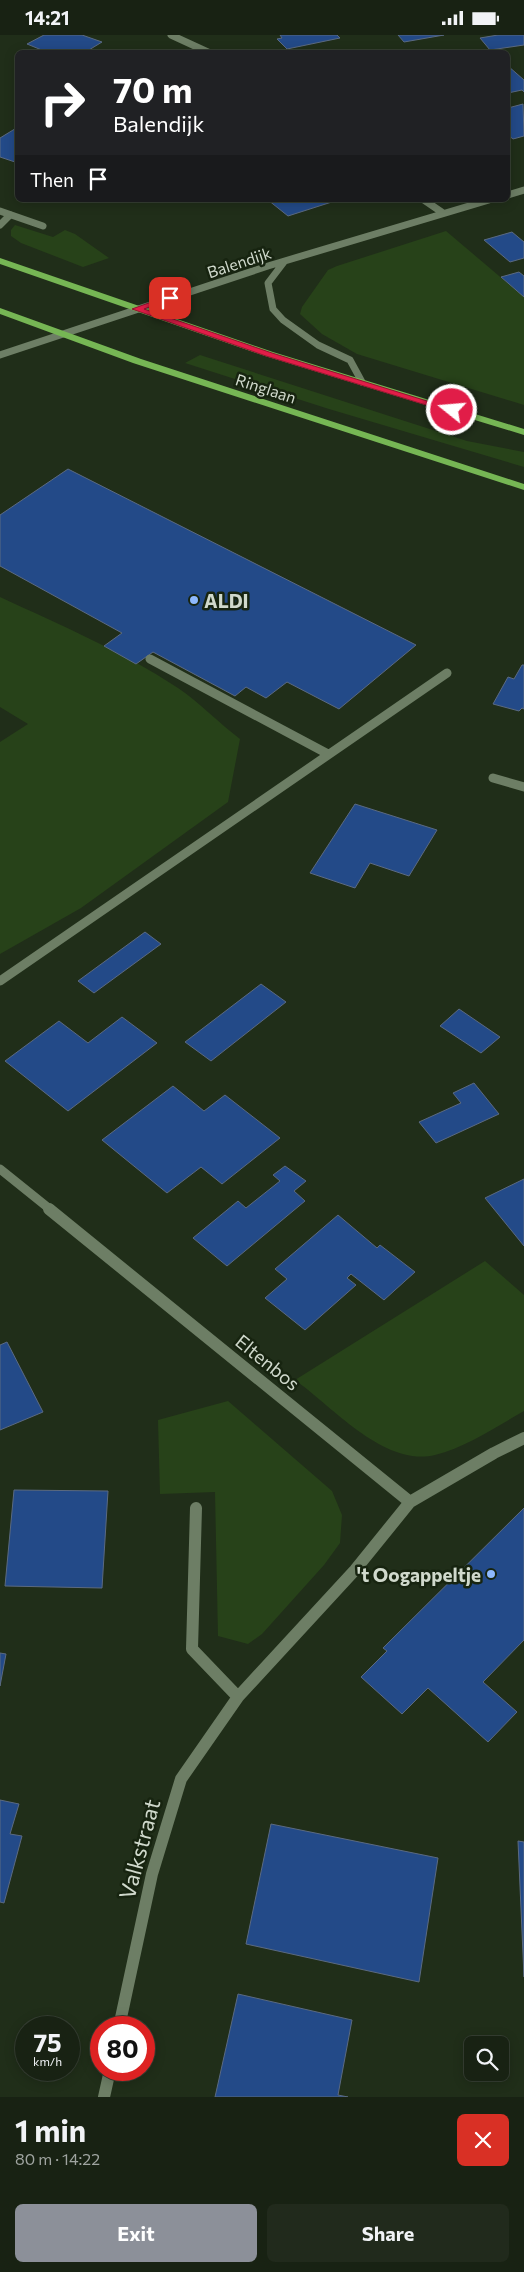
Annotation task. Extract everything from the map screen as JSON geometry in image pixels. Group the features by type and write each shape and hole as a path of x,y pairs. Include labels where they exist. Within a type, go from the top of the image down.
{"highway":[{"name":"Ringlaan","path":"0,261 269,354 524,432"},
{"name":"Ringlaan","path":"0,311 137,361 524,487"}],"street":[{"path":"171,35 204,50"},
{"path":"510,194 524,190"},
{"path":"427,202 443,213"},
{"name":"Balendijk","path":"0,355 284,262 482,202"},
{"path":"0,211 43,226"},
{"path":"0,225 10,215"},
{"path":"284,262 268,283 273,309 283,320 318,345 350,360 362,382"},
{"path":"150,659 328,754"},
{"path":"0,981 447,673"},
{"path":"493,777 524,787"},
{"name":"Eltenbos","path":"0,1169 410,1502"},
{"path":"410,1502 494,1453 524,1438"},
{"name":"Valkstraat","path":"121,2016 152,1874 181,1779 238,1697 355,1571 410,1502"},
{"path":"196,1509 192,1649 238,1697"},
{"path":"104,2097 108,2081"}],"green space":[{"path":"15,225 53,237 65,230 75,234 109,258 83,267 21,243 11,236 11,230"},
{"path":"446,231 524,297 524,405 357,354 322,334 300,314 302,307 328,270"},
{"path":"200,355 467,441 524,452 524,467 329,409 185,363"},
{"path":"0,597 90,639 157,675 186,694 240,739 228,802 81,908 0,954 0,742 28,724 0,707"},
{"path":"485,1261 524,1295 524,1411 458,1447 435,1455 416,1456 397,1452 378,1444 343,1419 295,1380"},
{"path":"228,1401 332,1491 342,1515 340,1543 324,1565 262,1634 248,1644 218,1636 215,1492 160,1494 158,1420"}],"building":[{"path":"44,35 82,35 102,42 89,50 42,50 27,44"},
{"path":"280,35 337,35 340,38 287,49 277,39 282,38"},
{"path":"398,35 444,35 404,42"},
{"path":"498,35 524,35 524,45 490,50 480,38"},
{"path":"510,68 524,80 524,92 522,90 510,93"},
{"path":"523,104 524,136 513,139 510,137 510,107"},
{"path":"15,129 15,162 0,157 0,138"},
{"path":"270,202 332,202 288,216"},
{"path":"512,232 524,242 524,258 510,262 484,240"},
{"path":"519,272 524,276 524,297 501,277"},
{"name":"ALDI","path":"68,469 416,645 339,709 287,682 266,698 246,687 235,696 153,652 136,664 104,646 122,633 0,566 0,515"},
{"path":"522,665 524,665 524,709 522,708 519,711 493,704 508,677 514,679"},
{"path":"355,804 437,830 409,876 370,863 355,888 310,873"},
{"path":"145,932 161,944 94,993 78,981"},
{"path":"261,984 286,1002 211,1061 185,1042"},
{"path":"459,1009 500,1037 481,1053 440,1026"},
{"path":"122,1017 157,1043 68,1111 5,1061 59,1021 88,1043"},
{"path":"474,1083 499,1114 436,1143 419,1122 461,1103 453,1093"},
{"path":"173,1086 204,1111 225,1095 280,1138 222,1184 201,1167 167,1193 102,1140"},
{"path":"285,1166 306,1181 294,1191 305,1201 227,1266 193,1238 238,1201 246,1208 280,1181 273,1175"},
{"path":"524,1179 524,1246 485,1198"},
{"path":"338,1215 377,1248 380,1245 415,1272 384,1300 351,1274 347,1278 356,1285 305,1330 265,1298 287,1279 275,1269"},
{"path":"7,1342 43,1412 0,1430 0,1345"},
{"path":"14,1490 108,1491 102,1588 5,1586"},
{"name":"'t Oogappeltje","path":"524,1508 524,1640 483,1682 517,1712 488,1742 428,1688 402,1714 361,1677 387,1651 383,1648"},
{"path":"0,1653 6,1654 0,1686"},
{"path":"0,1800 19,1804 10,1834 22,1836 4,1903 0,1902"},
{"path":"271,1824 438,1858 419,1982 246,1944"},
{"path":"518,1841 524,1842 524,1977"},
{"path":"238,1994 352,2020 338,2095 348,2097 215,2097"}],"place":[{"name":"ALDI","path":"194,600"},
{"name":"'t Oogappeltje","path":"491,1574"}],"route":[{"path":"170,298 136,309 269,354 452,410"}]}
